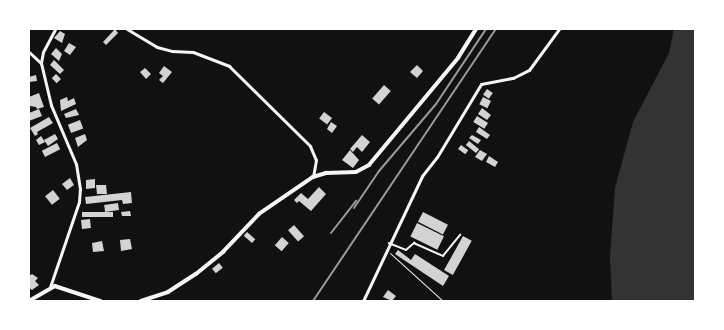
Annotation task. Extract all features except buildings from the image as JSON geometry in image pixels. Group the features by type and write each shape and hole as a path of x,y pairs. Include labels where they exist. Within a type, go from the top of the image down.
{"street":[{"path":"50,287 79,202 80,189 76,164 51,105 41,63 43,52 55,29"},
{"path":"127,29 157,47 172,51 193,52 228,66 310,146 316,160 313,177"},
{"path":"141,301 168,292 196,274 223,252 259,214 313,177 326,173 361,170 369,165 458,58 476,29"},
{"path":"363,301 386,249 422,176 437,157 481,84 513,78 529,70 559,29"},
{"path":"29,52 41,63"},
{"path":"29,301 50,287 60,287 101,301"}],"lane":[{"path":"389,243 406,250 414,244 443,256 460,236"}],"path":[{"path":"386,249 412,270 426,287 443,301"}],"shaded area":[{"path":"674,29 695,29 695,301 612,301 610,257 615,188 633,122 669,53"}],"railway":[{"path":"354,208 379,171 436,104 486,29"},
{"path":"313,301 496,29"},
{"path":"331,233 356,201"}]}
